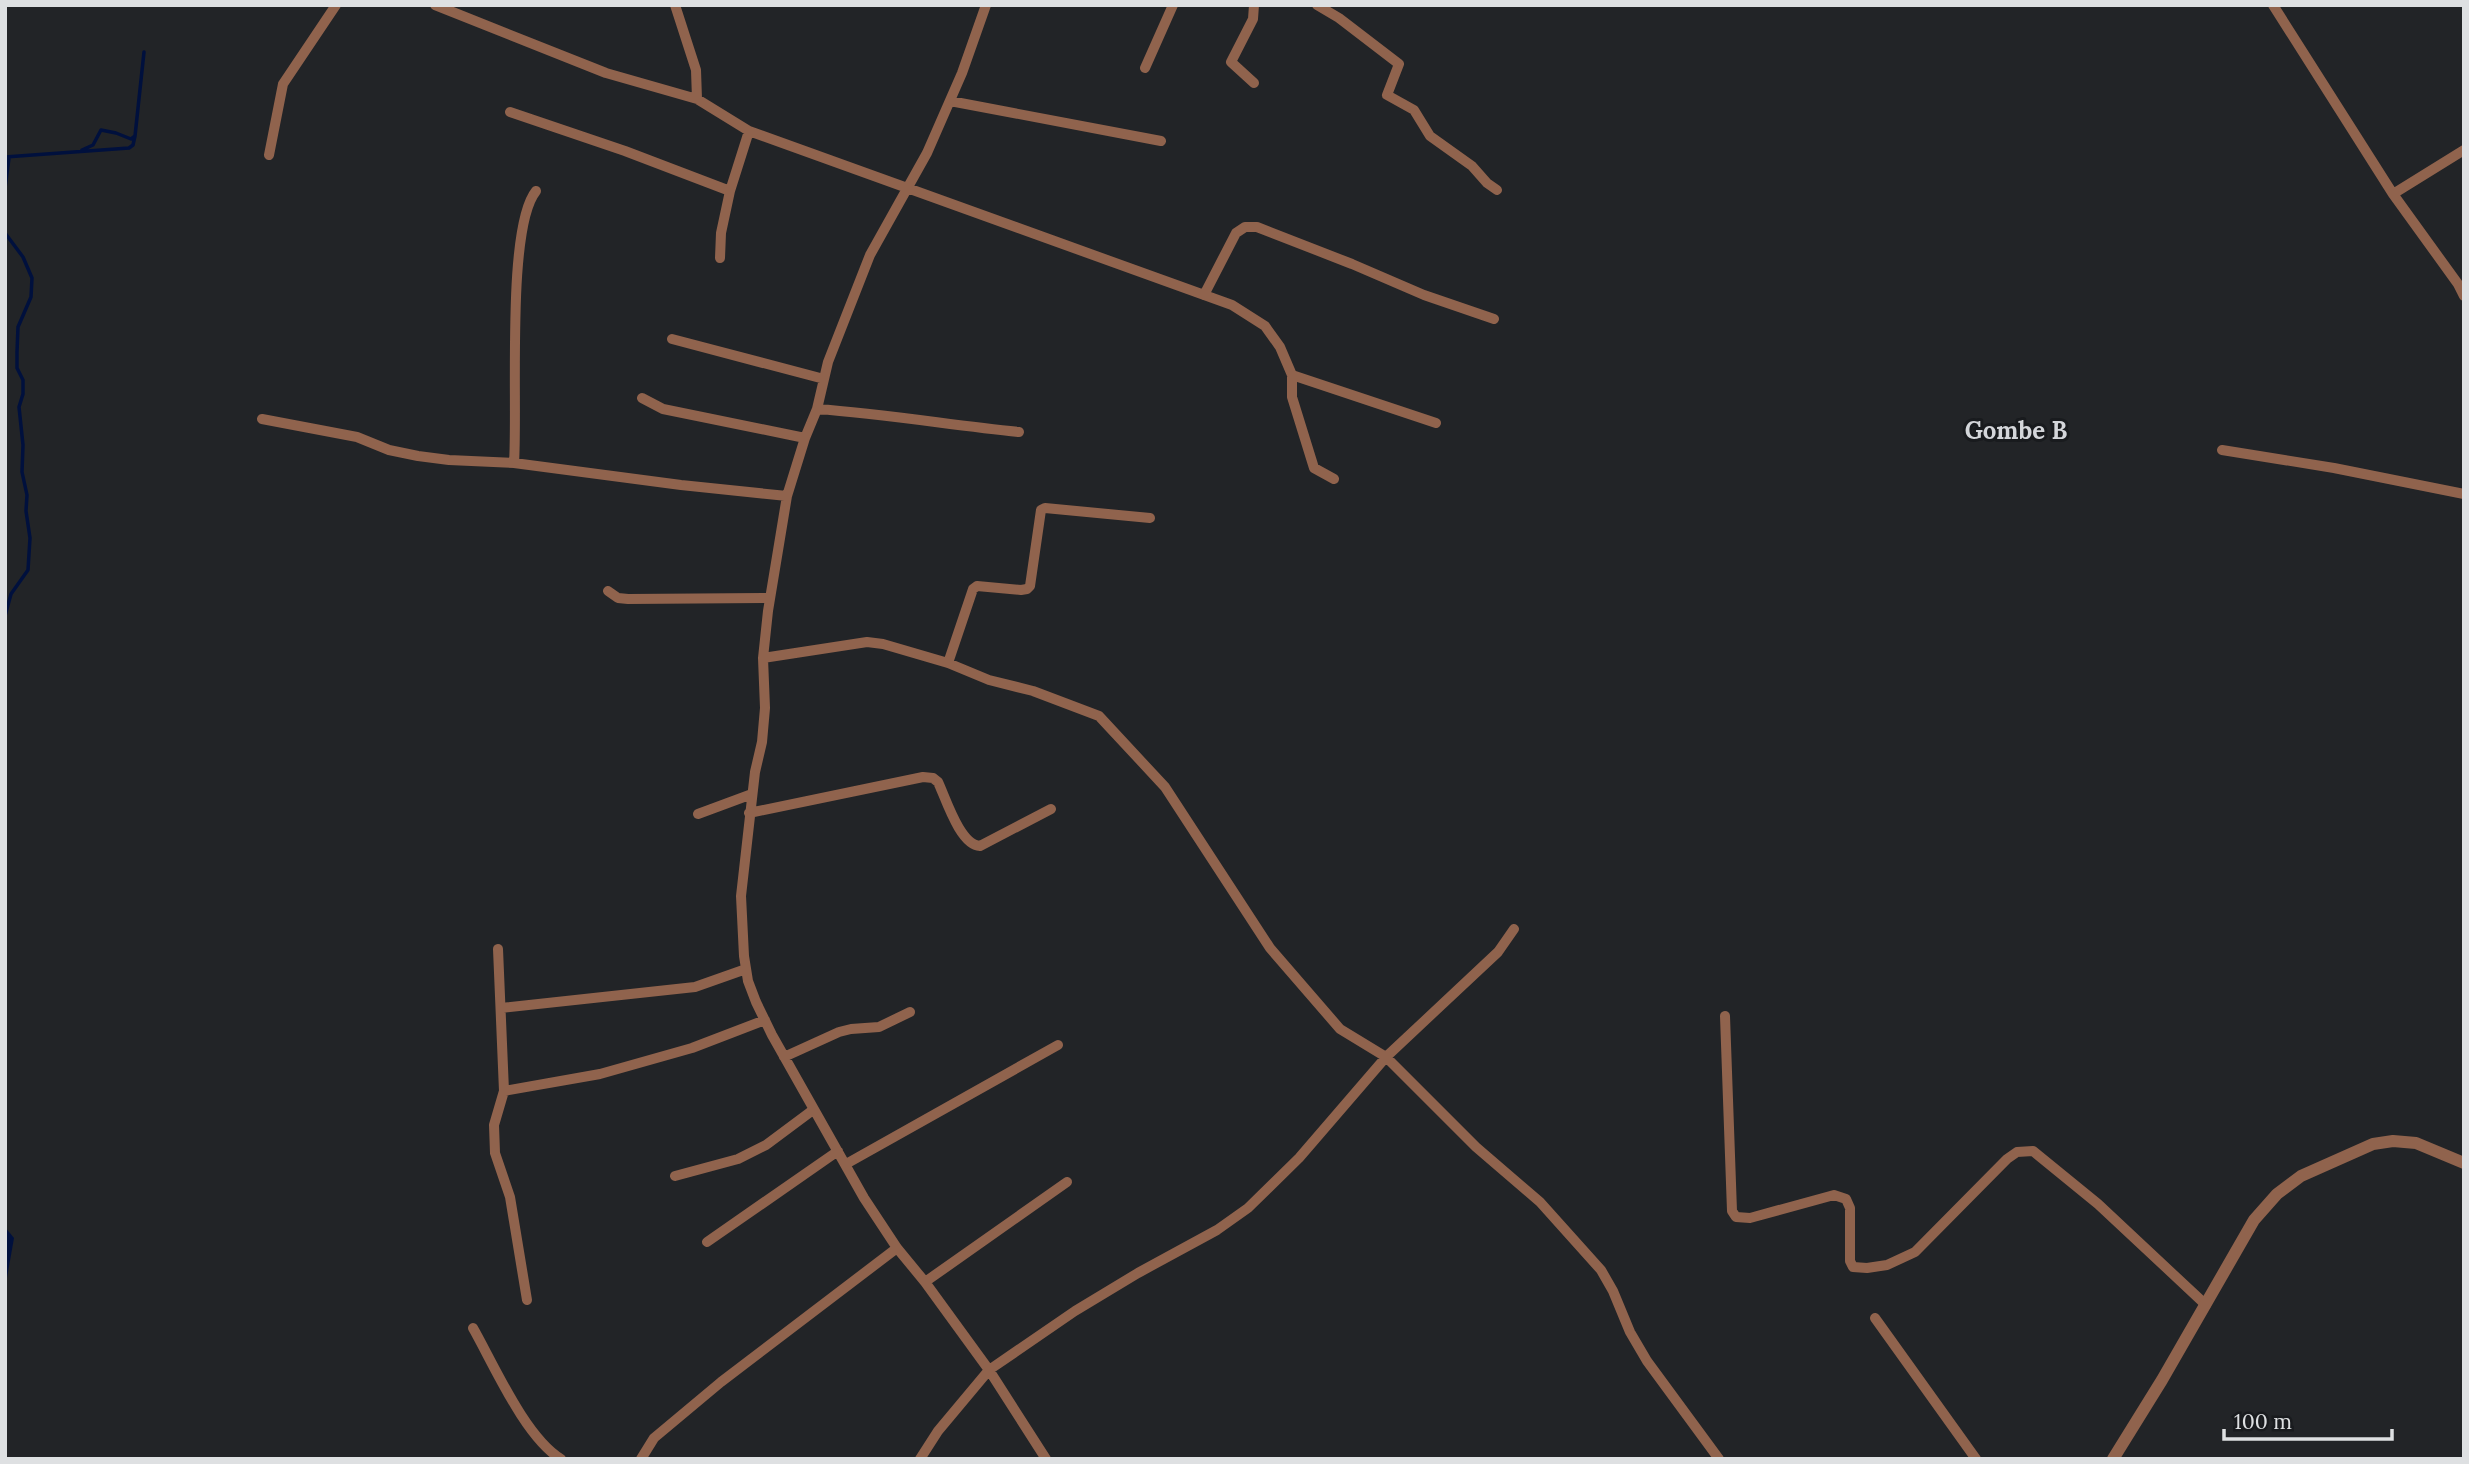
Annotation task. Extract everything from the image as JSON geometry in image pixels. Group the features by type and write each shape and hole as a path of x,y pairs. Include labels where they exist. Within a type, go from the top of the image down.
{"street":[{"path":"268,155 282,84 336,5"},
{"path":"435,5 606,73 697,99 750,131 1232,305 1265,326 1280,347 1293,375 1292,397 1314,468 1334,479"},
{"path":"675,5 696,70 697,99"},
{"path":"986,5 982,22 927,153 870,255 828,362 817,410 805,438 787,496 770,598 764,658 765,708 762,742 752,794 741,896 746,969 756,1002 784,1057 864,1198 897,1248 989,1370 1042,1457"},
{"path":"1145,68 1173,5"},
{"path":"1254,5 1253,19 1231,62 1254,83"},
{"path":"1317,5 1339,18 1399,64 1387,95 1414,110 1430,136 1472,166 1497,190"},
{"path":"2273,5 2393,194 2464,296"},
{"path":"950,101 1161,141"},
{"path":"510,112 625,151 730,191"},
{"path":"720,258 721,233 730,191 750,131"},
{"path":"2393,194 2464,150"},
{"path":"514,463 517,262 523,221 531,197 536,191"},
{"path":"1204,295 1236,233 1245,227 1256,227 1424,295 1494,319"},
{"path":"672,339 824,379"},
{"path":"1293,375 1436,423"},
{"path":"642,398 663,409 805,438"},
{"path":"817,410 891,415 1019,432"},
{"path":"262,419 358,437 389,450 418,456 514,463 787,496"},
{"path":"2222,450 2334,468 2464,494"},
{"path":"947,663 973,589 977,586 1021,590 1030,586 1041,510 1045,508 1150,518"},
{"path":"608,591 618,598 628,599 770,598"},
{"path":"764,658 867,642 883,644 947,663 989,680 1033,691 1099,716 1165,787 1189,828 1270,948 1340,1029 1386,1057 1476,1147 1540,1202 1601,1270 1647,1361 1719,1459"},
{"path":"750,813 923,777 933,778 938,782 964,838 980,846 1051,809"},
{"path":"698,814 752,794"},
{"path":"920,1459 938,1431 989,1370 1075,1311 1217,1230 1248,1208 1299,1158 1386,1057 1498,952 1514,929"},
{"path":"498,949 504,1091 494,1125 495,1153 510,1197 527,1300"},
{"path":"500,1008 695,987 746,969"},
{"path":"784,1057 839,1032 851,1028 878,1027 910,1012"},
{"path":"1725,1016 1732,1211 1736,1217 1750,1218 1834,1195 1846,1199 1850,1208 1850,1261 1853,1268 1887,1265 1915,1252 2007,1159 2017,1152 2033,1151 2098,1203 2206,1305"},
{"path":"504,1091 613,1070 692,1048 765,1020"},
{"path":"846,1164 1058,1045"},
{"path":"675,1176 738,1159 766,1145 813,1110"},
{"path":"2113,1459 2254,1220 2277,1195 2301,1176 2373,1143 2416,1143 2464,1163"},
{"path":"707,1242 838,1151"},
{"path":"925,1282 1067,1182"},
{"path":"640,1459 654,1438 702,1398 897,1248"},
{"path":"1875,1318 1976,1459"},
{"path":"472,1328 520,1413 550,1452 561,1459"}],"water":[{"path":"5,1227 14,1238 5,1289"}],"waterway":[{"path":"82,150 93,145 101,130 131,139 135,136 144,52"},
{"path":"5,157 129,148 133,145 135,136"},
{"path":"5,188 9,158"},
{"path":"5,233 23,257 32,278 31,297 18,327 17,352 17,368 23,380 19,407 23,445 22,472 27,495 26,511 30,538 28,570 11,594 5,616"}],"district":[{"name":"Gombe B","path":"2016,430"}]}
